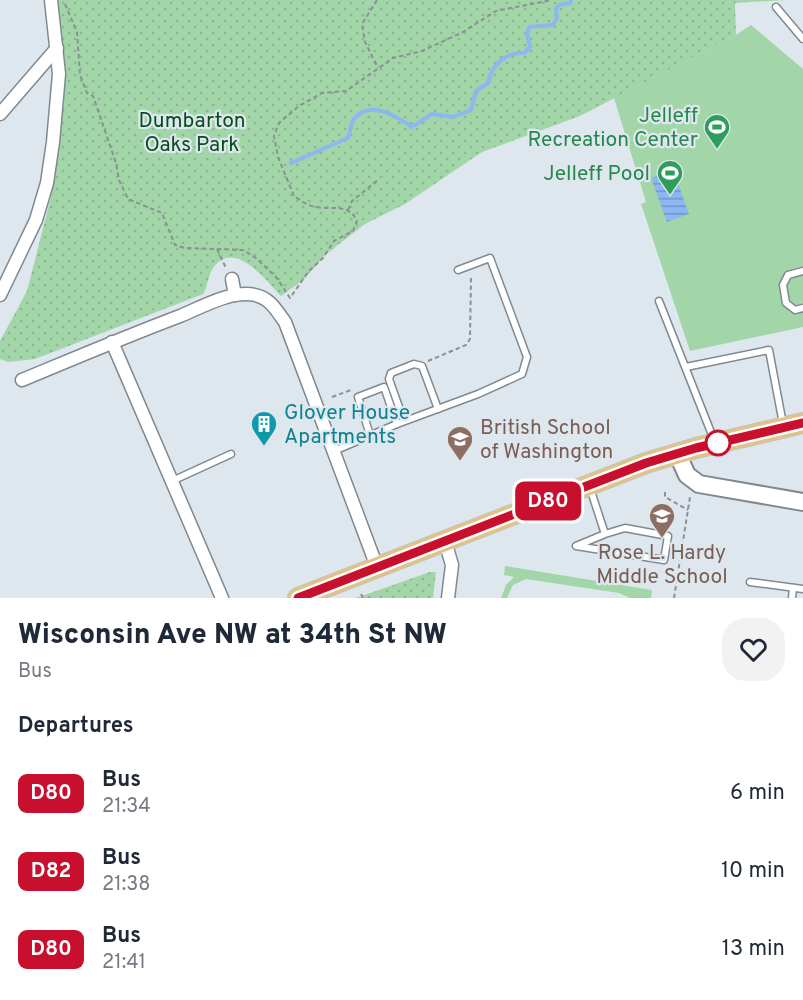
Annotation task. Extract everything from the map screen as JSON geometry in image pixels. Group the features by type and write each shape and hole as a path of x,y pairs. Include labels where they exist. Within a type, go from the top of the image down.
{"main road":[{"path":"298,598 677,453 794,425"}],"street":[{"path":"0,295 36,220 47,183 54,142 59,82 51,0"},
{"path":"0,114 57,48"},
{"path":"232,279 236,296"},
{"path":"22,380 112,342 236,296 251,294 262,298 272,304 285,322 377,567"},
{"path":"112,342 222,598"},
{"path":"677,453 687,475 699,484 803,502"},
{"path":"445,541 452,565 448,598"}],"lane":[{"path":"776,7 803,39"},
{"path":"333,451 522,374 527,357 490,258 458,270"},
{"path":"803,271 788,275 783,285 786,303 795,310 803,308"},
{"path":"659,301 715,443"},
{"path":"686,367 769,350 794,425"},
{"path":"404,421 389,379 391,373 414,364 422,366 438,409"},
{"path":"370,435 358,397 384,387 397,424"},
{"path":"170,477 231,454"},
{"path":"589,485 605,534"},
{"path":"625,528 668,536 664,560 576,546 605,534 625,528"},
{"path":"750,582 803,589"},
{"path":"792,598 793,588"}],"path":[{"path":"64,0 77,32 80,75 87,93 93,96 116,163 119,180 128,199 162,213 175,245 185,249 243,250 256,258 276,278 290,298 334,241 353,231 357,221 354,214 348,210 333,207 317,208 294,196 278,157 274,136 279,123 299,106 322,93 346,91 393,58 422,51 463,32 496,11 552,0"},
{"path":"377,0 362,24 365,42 378,68"},
{"path":"348,210 352,201 378,180"},
{"path":"216,248 232,279"},
{"path":"417,365 466,345 470,339 471,265"},
{"path":"666,492 665,497 688,510"},
{"path":"674,598 690,497"},
{"path":"361,594 363,598"}],"green space":[{"name":"Dumbarton Oaks Park","path":"58,0 785,0 735,3 736,35 580,116 482,152 405,204 365,224 325,255 304,279 281,296 250,265 231,258 222,260 213,268 203,294 35,359 8,362 0,359 0,341 27,291 52,193 62,117 63,54"},
{"name":"Jelleff Recreation Center","path":"751,25 803,69 803,327 690,351 641,204 646,202 614,98"},
{"path":"505,566 652,590 651,598 630,598 619,593 526,579 513,585 507,598 501,598 506,585 514,577 504,575"},
{"path":"430,572 436,572 433,598 356,598"}],"water":[{"name":"Jelleff Pool","path":"673,170 689,214 667,222 651,178"}],"waterway":[{"path":"291,163 348,138 354,119 360,113 368,110 391,114 412,127 432,114 453,117 471,110 476,91 488,83 496,65 505,57 524,53 530,47 527,34 529,27 553,25 557,18 556,9 559,5 570,3 571,0"}],"bus line":[{"name":"D80","path":"298,598 646,463 696,448 803,423"}],"place":[{"name":"Jelleff Recreation Center","path":"717,150"},
{"name":"Jelleff Pool","path":"670,196"},
{"name":"Glover House Apartments","path":"264,447"},
{"name":"British School of Washington","path":"460,462"},
{"name":"Rose L. Hardy Middle School","path":"662,539"}]}
